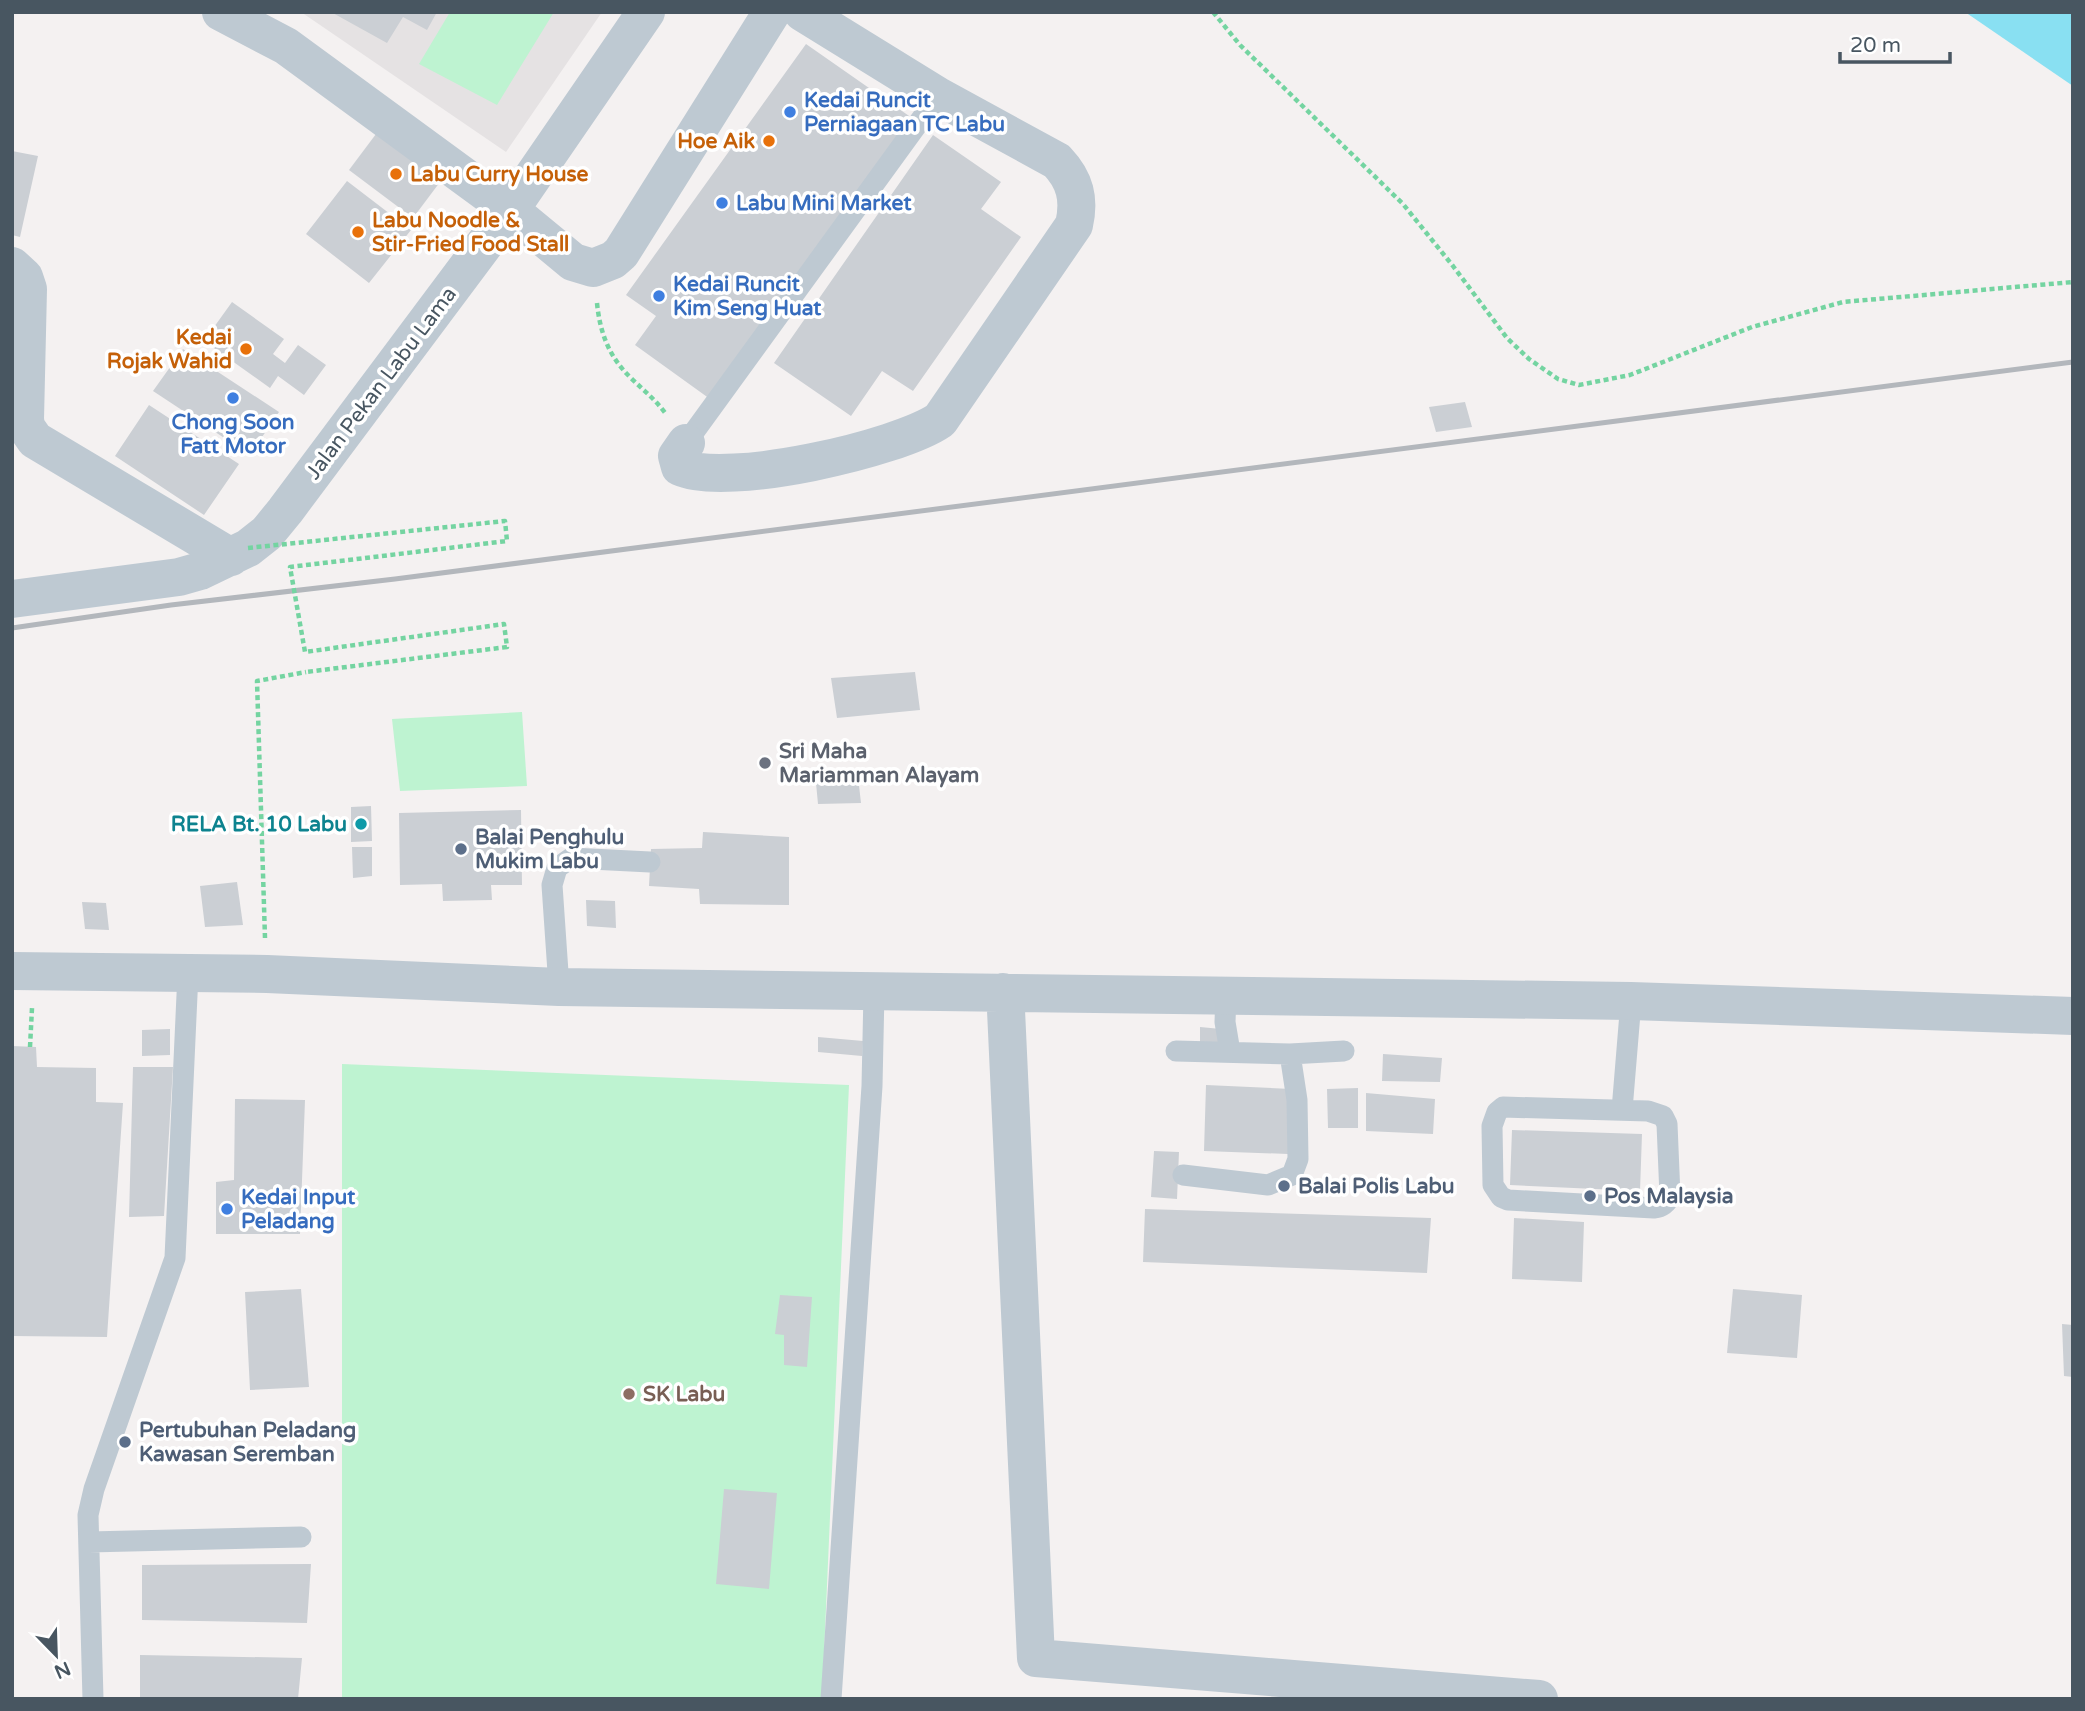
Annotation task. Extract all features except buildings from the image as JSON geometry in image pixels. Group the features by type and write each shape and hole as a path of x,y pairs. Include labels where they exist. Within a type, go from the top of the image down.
{"street":[{"path":"221,12 286,46 510,209 573,262 593,268 613,260 621,253 772,12"},
{"name":"Jalan Pekan Labu Lama","path":"12,599 179,577 239,553 267,533 510,209 646,12"},
{"path":"686,443 677,456 680,467 690,472 713,474 782,469 922,431 940,420 1069,236 1074,225 1077,201 1072,180 1057,161 938,96 802,12"},
{"path":"12,266 24,277 28,289 25,419 30,434 35,440 239,553"},
{"path":"12,971 267,974 559,987 1632,1001 2073,1016"},
{"path":"1003,992 1007,1024 1036,1658 1539,1699"}],"lane":[{"path":"686,443 938,96"},
{"path":"559,987 552,885 557,868 571,858 650,862"},
{"path":"93,1699 88,1515 94,1489 175,1258 188,973"},
{"path":"831,1699 872,1086 874,992"},
{"path":"1226,995 1225,1022 1230,1052"},
{"path":"1622,1110 1632,1001"},
{"path":"1176,1051 1290,1054 1344,1051"},
{"path":"1183,1175 1268,1185 1292,1175 1298,1159 1297,1100 1290,1054"},
{"path":"1503,1107 1622,1110 1656,1113 1663,1116 1667,1124 1670,1196 1661,1207 1508,1200 1501,1198 1496,1192 1493,1185 1492,1126 1497,1112 1503,1107"},
{"path":"89,1542 301,1537"}],"path":[{"path":"1213,12 1240,44 1403,204 1507,338 1529,359 1558,379 1579,385 1630,375 1752,327 1843,302 2073,282"},
{"path":"593,268 600,327 610,353 629,377 654,398 686,443"},
{"path":"239,553 505,521 507,541 290,567 305,652 504,624 507,647 306,672 257,681 267,974"}],"shaded area":[{"path":"301,12 602,12 506,152"}],"green space":[{"path":"450,12 554,12 497,105 419,64"},
{"path":"522,712 527,786 400,791 392,719"},
{"name":"SK Labu","path":"342,1064 849,1085 822,1699 342,1699"}],"water":[{"path":"1965,12 2073,12 2073,86"}],"railway":[{"path":"12,628 171,605 395,579 2073,362"}],"place":[{"name":"Kedai Runcit Perniagaan TC Labu","path":"790,112"},
{"name":"Hoe Aik","path":"769,141"},
{"name":"Labu Curry House","path":"396,174"},
{"name":"Labu Mini Market","path":"722,203"},
{"name":"Labu Noodle & Stir-Fried Food Stall","path":"358,232"},
{"name":"Kedai Runcit Kim Seng Huat","path":"659,296"},
{"name":"Kedai Rojak Wahid","path":"246,349"},
{"name":"Chong Soon Fatt Motor","path":"233,398"},
{"name":"Sri Maha Mariamman Alayam","path":"765,763"},
{"name":"RELA Bt. 10 Labu","path":"361,824"},
{"name":"Balai Penghulu Mukim Labu","path":"461,849"},
{"name":"Balai Polis Labu","path":"1284,1186"},
{"name":"Pos Malaysia","path":"1590,1196"},
{"name":"Kedai Input Peladang","path":"227,1209"},
{"name":"SK Labu","path":"629,1394"},
{"name":"Pertubuhan Peladang Kawasan Seremban","path":"125,1442"}]}
